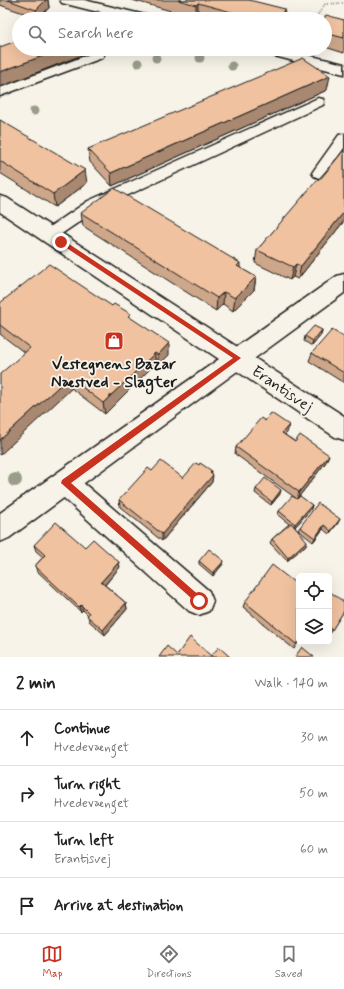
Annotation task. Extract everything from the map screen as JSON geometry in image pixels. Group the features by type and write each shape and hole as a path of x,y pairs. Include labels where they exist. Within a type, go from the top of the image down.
{"street":[{"path":"67,0 116,12"},
{"path":"292,56 344,69"},
{"name":"Erantisvej","path":"0,203 344,429"},
{"path":"0,530 344,282"},
{"path":"65,483 199,601"}],"lane":[{"path":"0,92 95,56"},
{"path":"49,235 93,205 318,102"},
{"path":"320,173 344,138"}],"path":[{"path":"319,12 325,4 344,3"}],"building":[{"path":"8,0 46,0 36,10"},
{"path":"178,0 249,0 285,9 283,12 231,12 198,3 196,5"},
{"path":"332,17 344,20 344,38 332,35"},
{"path":"12,43 12,56 42,56 0,72 0,47"},
{"path":"303,58 330,76 111,173 88,149"},
{"path":"0,120 85,170 53,194 0,161"},
{"path":"344,150 344,212 301,266 296,264 293,267 257,250 317,180 322,177"},
{"path":"114,188 240,263 237,266 256,277 235,298 224,292 217,298 81,213"},
{"path":"49,264 112,306 114,304 131,314 128,316 169,343 158,355 155,353 103,403 69,377 0,440 0,374 30,348 0,325 0,303"},
{"path":"314,326 322,330 313,341 305,336"},
{"path":"332,330 344,337 344,373 312,353"},
{"path":"271,413 289,425 282,433 295,442 300,435 329,455 299,492 236,447 261,418 265,421"},
{"path":"161,461 183,478 196,463 199,465 200,463 212,471 210,473 213,475 162,534 119,500 148,468 152,471"},
{"path":"265,478 281,490 272,502 256,489"},
{"path":"292,496 297,499 300,496 312,505 295,524 279,511"},
{"path":"318,503 340,519 331,531 324,525 315,538 300,527"},
{"path":"56,522 85,547 93,539 119,562 101,582 126,603 103,630 87,616 89,613 81,605 79,607 35,566 45,555 34,545"},
{"path":"291,523 307,541 288,558 272,539"},
{"path":"209,549 224,561 213,573 199,561"},
{"path":"272,565 296,584 296,644 245,602"},
{"path":"332,593 344,602 344,611 332,630"},
{"path":"190,637 211,656 219,647 230,657 159,657 167,646 177,655"},
{"path":"302,647 314,657 295,657"}],"place":[{"name":"Vestegnens Bazar Næstved - Slagter","path":"114,341"}],"route":[{"path":"61,242 238,358 65,483 199,601"}]}
